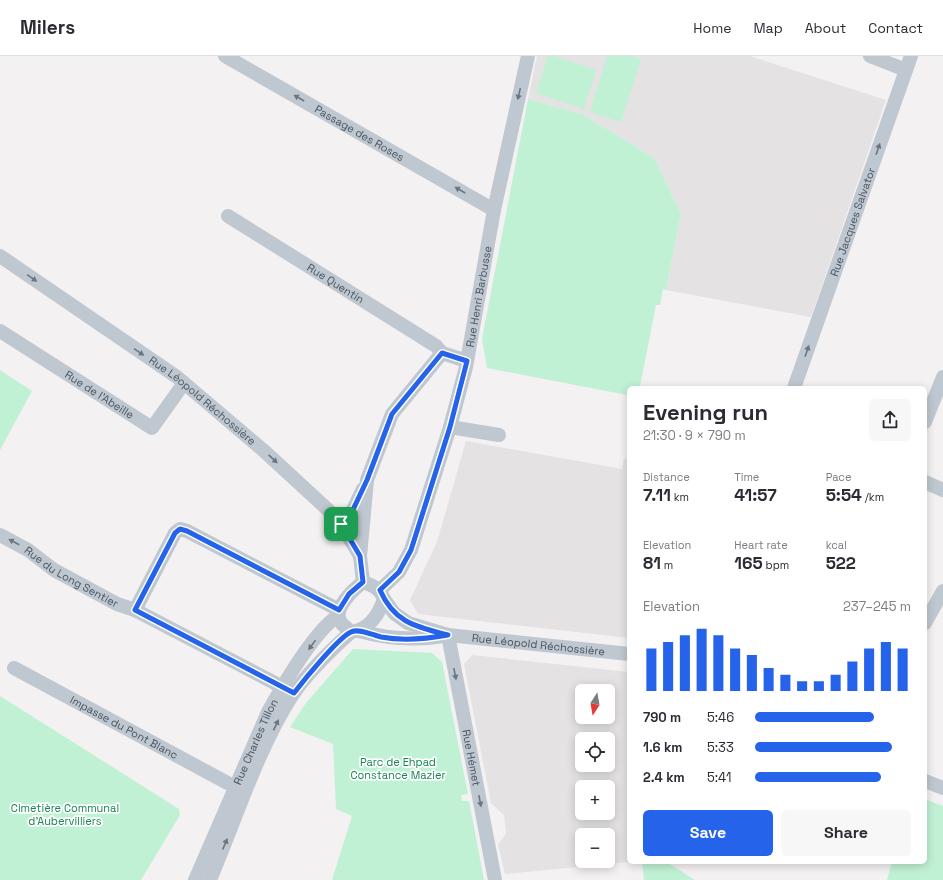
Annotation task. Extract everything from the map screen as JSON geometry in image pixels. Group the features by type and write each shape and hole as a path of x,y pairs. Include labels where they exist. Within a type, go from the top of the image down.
{"street":[{"name":"Passage des Roses","path":"225,56 494,210"},
{"name":"Rue Henri Barbusse","path":"442,353 467,361 494,210 528,56"},
{"path":"870,56 906,70"},
{"name":"Rue Jacques Salvator","path":"795,386 910,56"},
{"name":"Rue Quentin","path":"228,216 436,346 442,353"},
{"name":"Rue Léopold Réchossière","path":"0,256 184,384 263,450 341,524 360,556 363,582"},
{"name":"Rue de l'Abeille","path":"0,331 152,428 184,384"},
{"path":"341,524 350,516 367,480 392,414 442,353"},
{"path":"382,595 375,586 363,582 349,594 338,613 340,622 355,631 373,621 381,609 382,595 399,572 411,550 450,427 467,361"},
{"path":"927,417 943,377"},
{"path":"450,427 499,435"},
{"path":"360,556 367,480"},
{"path":"927,483 943,490"},
{"path":"135,610 175,533 180,529 187,531 338,613"},
{"name":"Rue du Long Sentier","path":"0,535 28,550 54,570 117,604 135,610 288,689"},
{"path":"927,619 943,591"},
{"name":"Rue Léopold Réchossière","path":"382,595 394,613 408,623 448,635 627,654"},
{"name":"Rue Charles Tillon","path":"210,880 261,757 279,718 288,689 319,635 338,613"},
{"name":"Rue Léopold Réchossière","path":"355,631 382,637 420,640 448,635"},
{"name":"Rue Charles Tillon","path":"195,880 268,712 288,689 355,631"},
{"name":"Rue Hémet","path":"448,635 495,880"},
{"name":"Impasse du Pont Blanc","path":"14,668 235,787"},
{"path":"927,782 943,788"}],"shaded area":[{"path":"537,56 750,56 886,100 811,317 666,290 681,214 654,158 582,114 528,99"},
{"path":"466,441 622,469 624,459 627,460 627,638 418,614 410,600 437,542"},
{"path":"472,655 627,672 627,862 615,863 615,828 575,828 575,867 505,874 498,844 506,834 504,815 491,803 464,664"}],"green space":[{"path":"548,56 554,56 596,70 584,109 536,93"},
{"path":"607,56 633,56 641,59 621,122 590,112"},
{"path":"528,99 582,114 654,158 681,214 666,290 663,289 660,305 656,305 640,386 627,386 627,395 487,368 482,339"},
{"path":"0,370 32,391 0,450"},
{"name":"Parc de Ehpad Constance Mazier","path":"353,649 432,653 442,662 468,794 461,795 462,801 469,801 484,880 332,880 352,816 336,809 333,744 290,727 306,703"},
{"name":"Cimetière Communal d'Aubervilliers","path":"0,696 179,809 180,815 141,880 0,880"},
{"path":"927,800 943,806 943,880 887,880 891,864 927,864"},
{"path":"642,864 669,864 695,880 644,880"}],"route":[{"path":"442,353 467,361 450,427 411,550 399,572 380,590 384,599 394,613 408,623 422,629 448,635 420,640 382,637 359,631 351,632 317,666 294,693 271,679 135,610 175,533 180,529 187,531 339,610 349,594 363,582 360,556 341,524 350,516 367,480 392,414 442,353"}]}
